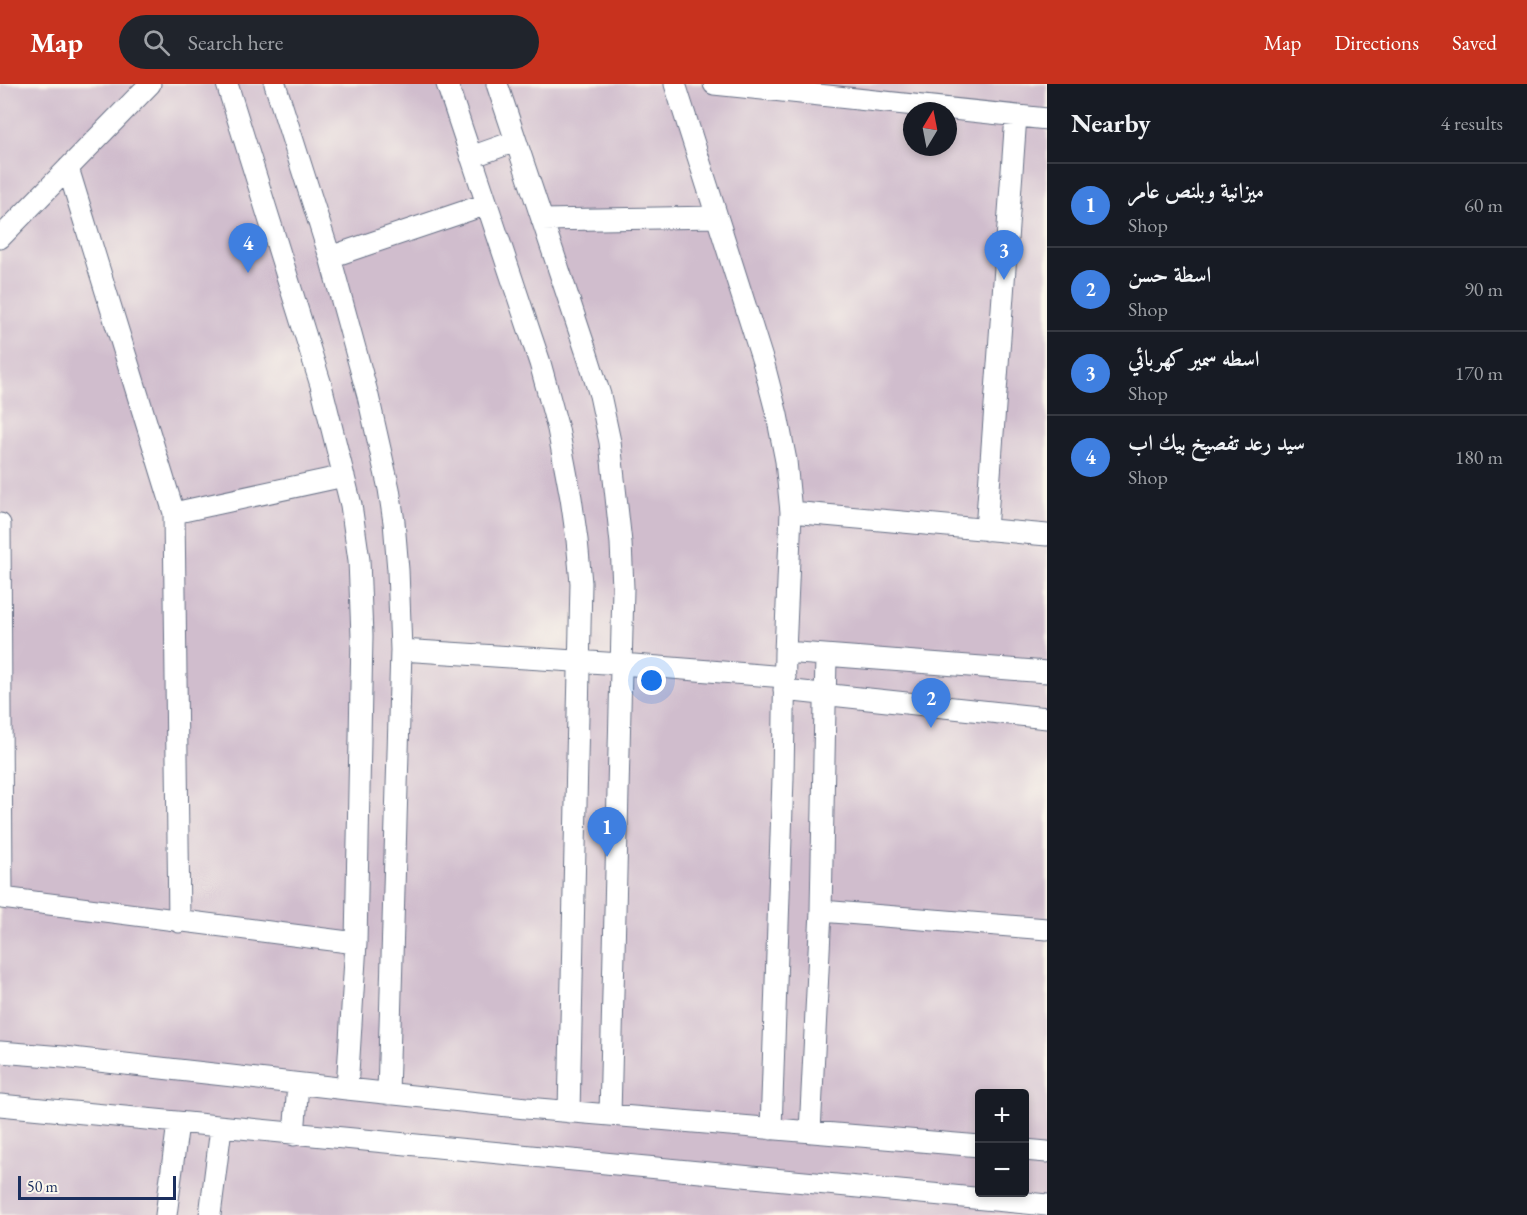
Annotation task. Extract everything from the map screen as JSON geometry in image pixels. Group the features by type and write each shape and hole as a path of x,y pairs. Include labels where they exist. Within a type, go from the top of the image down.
{"street":[{"path":"0,238 150,84"},
{"path":"227,84 321,385 351,505 359,560 362,636 356,943 347,1089"},
{"path":"275,84 330,257 368,396 389,489 398,570 401,650 388,1094"},
{"path":"447,84 540,363 558,429 577,540 581,583 569,1112"},
{"path":"497,84 600,395 610,442 621,543 623,588 610,1115"},
{"path":"675,84 764,365 786,461 791,512 771,1129"},
{"path":"714,84 1047,119"},
{"path":"986,530 1016,116"},
{"path":"471,157 516,141"},
{"path":"68,168 174,513 179,921"},
{"path":"330,257 487,204"},
{"path":"542,220 717,217"},
{"path":"174,513 344,477"},
{"path":"791,512 1047,535"},
{"path":"0,524 2,898 356,943"},
{"path":"401,650 621,664 784,684 826,695 1047,717"},
{"path":"785,652 1047,672"},
{"path":"810,1132 821,911 826,656"},
{"path":"821,911 1047,929"},
{"path":"0,1052 569,1112 975,1146"},
{"path":"294,1135 298,1084"},
{"path":"0,1105 294,1135 1047,1205"},
{"path":"166,1215 178,1123"},
{"path":"210,1215 221,1128"},
{"path":"1029,1150 1047,1152"}],"shaded area":[{"path":"0,84 1047,84 1047,1215 0,1215"}],"place":[{"name":"سيد رعد تفصيخ بيك اب","path":"248,273"},
{"name":"اسطه سمير كهربائي","path":"1004,280"},
{"name":"اسطة حسن","path":"931,728"},
{"name":"ميزانية وبلنص عامر","path":"607,857"}]}
